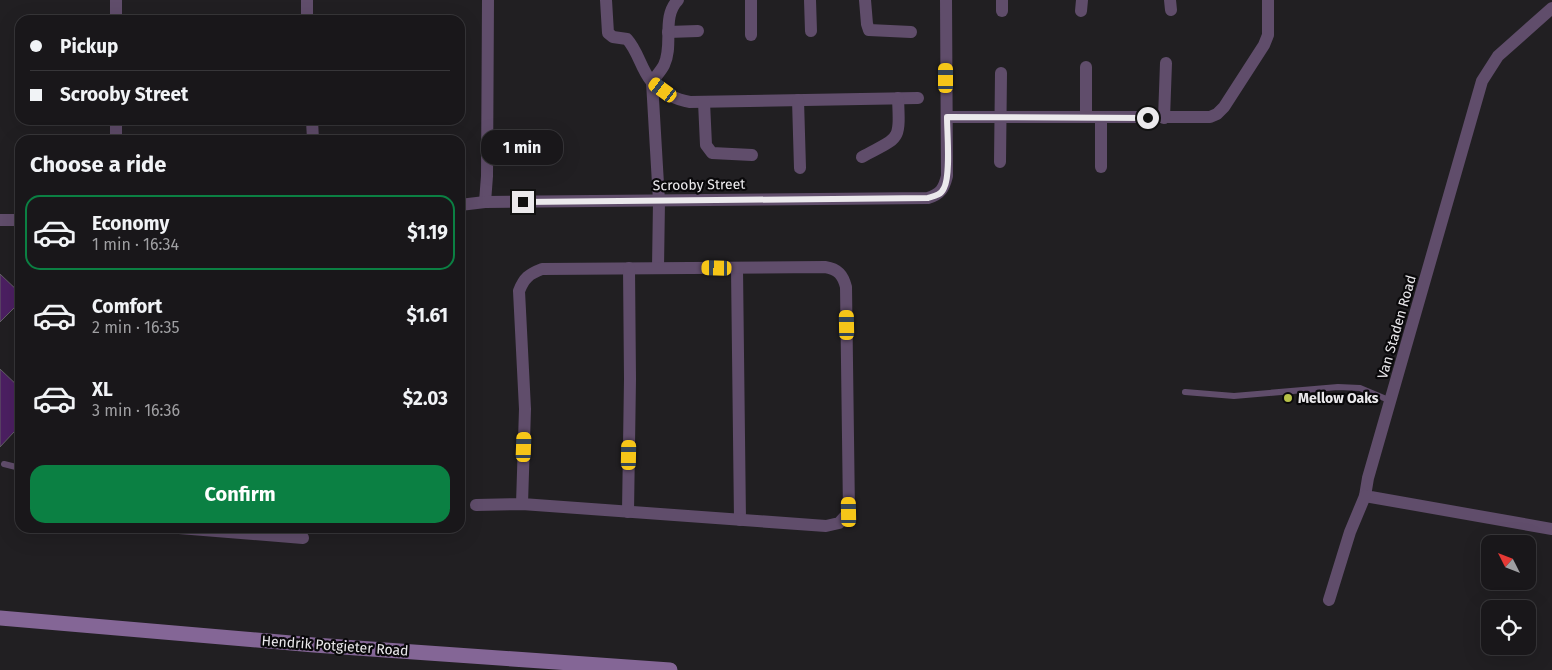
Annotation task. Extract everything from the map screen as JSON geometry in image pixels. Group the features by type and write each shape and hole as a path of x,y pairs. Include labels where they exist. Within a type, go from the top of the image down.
{"main road":[{"name":"Hendrik Potgieter Road","path":"0,618 314,645 670,670"}],"street":[{"path":"116,0 116,15"},
{"path":"307,0 307,15"},
{"path":"485,202 487,176 488,0"},
{"path":"606,0 608,34 613,37 624,38 630,42 652,82 674,98 690,102 918,98"},
{"path":"658,268 659,201 652,82 664,64 671,10 678,0"},
{"path":"751,0 751,35"},
{"path":"810,0 811,32"},
{"path":"865,0 866,24 869,30 911,32"},
{"path":"946,0 947,117 1086,118 1210,117 1217,114 1224,107 1264,44 1268,35 1268,0"},
{"name":"Van Staden Road","path":"1328,600 1350,532 1365,496 1368,478 1482,81 1498,56 1552,8"},
{"path":"668,32 698,31"},
{"path":"1164,118 1166,63"},
{"path":"1086,67 1086,118"},
{"path":"1000,162 1001,73"},
{"path":"862,157 896,136 899,128 898,98"},
{"path":"798,100 800,168"},
{"path":"704,102 706,145 709,151 712,153 752,154"},
{"name":"Scrooby Street","path":"465,204 485,202 928,198 938,195 944,188 947,176 947,117"},
{"path":"1101,118 1101,167"},
{"path":"0,220 15,220"},
{"path":"476,505 522,504 832,526 839,523 849,512 846,288 839,272 825,267 737,269 629,268 542,270 531,273 524,280 519,290 525,410 522,504"},
{"path":"628,512 629,268"},
{"path":"737,269 740,520"},
{"path":"1365,496 1552,529"},
{"path":"273,533 303,538"}],"lane":[{"path":"1185,392 1234,396 1360,388 1391,401"},
{"path":"4,464 15,467"}],"building":[{"path":"0,274 15,288 15,307 0,322"},
{"path":"0,369 15,383 15,433 14,432 0,447"}],"place":[{"name":"Mellow Oaks","path":"1288,398"}],"route":[{"path":"523,202 928,198 938,195 944,188 947,176 947,117 1148,118"}]}
